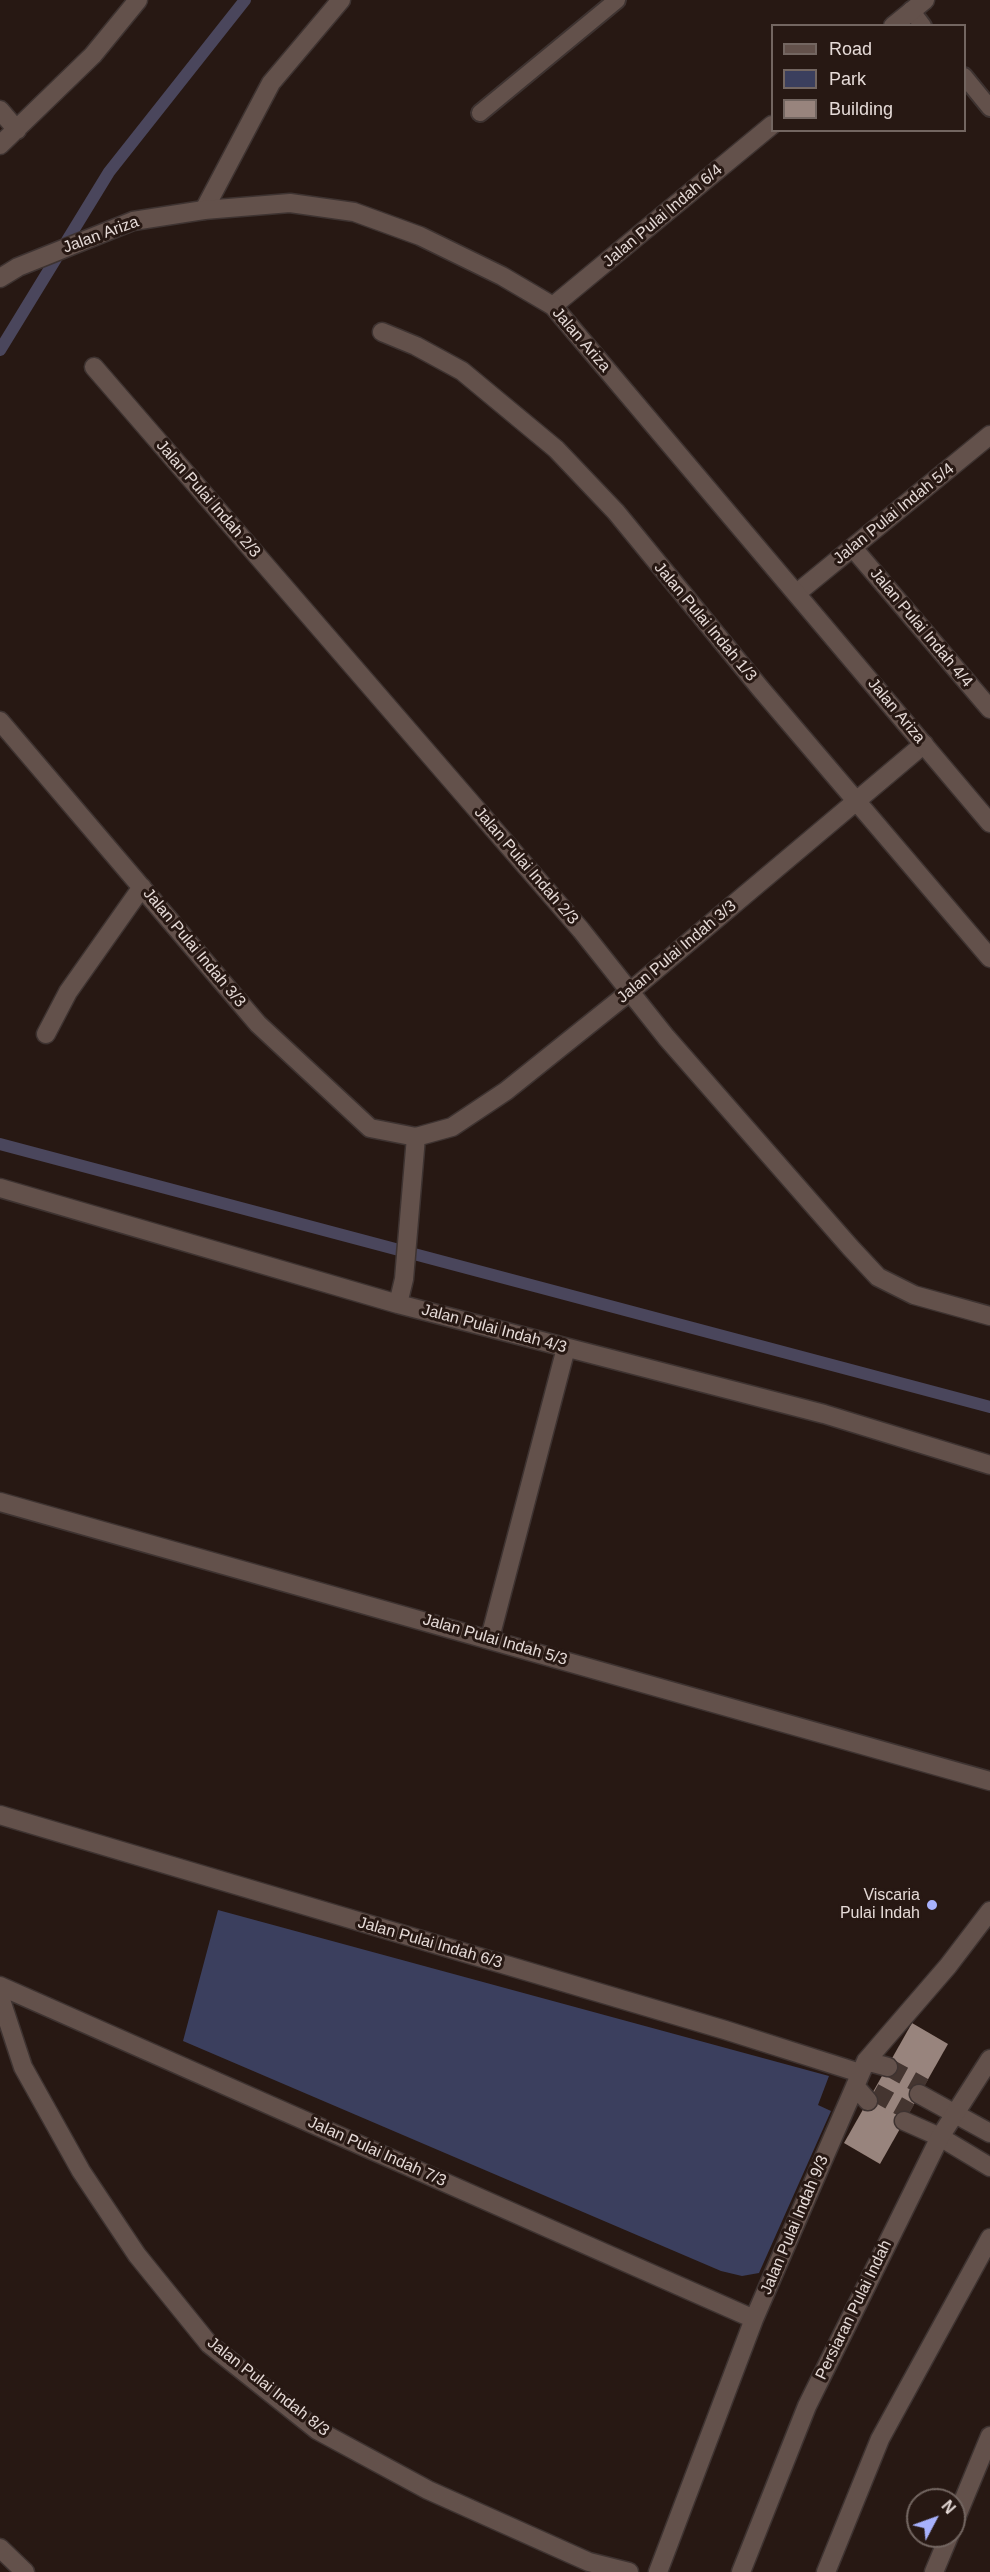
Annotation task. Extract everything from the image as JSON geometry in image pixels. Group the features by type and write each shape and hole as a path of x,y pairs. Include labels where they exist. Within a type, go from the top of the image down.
{"street":[{"path":"0,145 93,56 138,0"},
{"path":"204,210 271,83 340,0"},
{"path":"895,24 918,5"},
{"path":"0,110 17,130"},
{"name":"Jalan Pulai Indah 6/4","path":"553,306 771,126"},
{"name":"Jalan Ariza","path":"0,279 18,267 133,221 204,210 290,203 354,212 420,236 502,276 553,306 990,823"},
{"name":"Jalan Pulai Indah 1/3","path":"382,332 416,346 462,371 556,449 616,512 669,579 990,958"},
{"name":"Jalan Pulai Indah 2/3","path":"94,367 632,990 666,1037 878,1277 914,1295 990,1316"},
{"name":"Jalan Pulai Indah 5/4","path":"797,592 990,437"},
{"name":"Jalan Pulai Indah 4/4","path":"853,548 990,709"},
{"name":"Jalan Pulai Indah 3/3","path":"0,721 258,1024 370,1128 416,1137 452,1127 507,1092 924,744"},
{"path":"46,1034 68,992 142,887"},
{"path":"399,1298 416,1137"},
{"name":"Jalan Pulai Indah 4/3","path":"0,1188 399,1298 566,1347 824,1414 990,1465"},
{"path":"490,1638 566,1347"},
{"name":"Jalan Pulai Indah 5/3","path":"0,1502 490,1638 990,1781"},
{"name":"Jalan Pulai Indah 6/3","path":"0,1815 725,2030 861,2073"},
{"name":"Jalan Pulai Indah 9/3","path":"658,2572 754,2319 861,2073 990,1911"},
{"name":"Jalan Pulai Indah 7/3","path":"0,1986 754,2319"},
{"name":"Jalan Pulai Indah 8/3","path":"0,1997 23,2067 81,2171 137,2255 209,2344 317,2430 418,2485 589,2562 629,2572"},
{"name":"Persiaran Pulai Indah","path":"741,2572 807,2406 948,2108 990,2060"},
{"path":"871,2097 861,2073 886,2071"},
{"path":"922,2091 990,2133"},
{"path":"907,2116 990,2167"},
{"path":"826,2572 880,2439 990,2238"},
{"path":"966,2494 990,2436"},
{"path":"0,2548 25,2572"},
{"path":"933,2572 943,2548"}],"lane":[{"path":"480,113 617,0"},
{"path":"918,5 923,24"},
{"path":"966,78 990,108"}],"green space":[{"path":"218,1910 829,2076 818,2105 831,2111 759,2273 742,2276 721,2271 183,2041"}],"building":[{"path":"912,2023 948,2044 880,2164 844,2143"}],"waterway":[{"path":"0,350 109,172 245,0"},
{"path":"0,1144 990,1407"}],"tunnel":[{"path":"888,2067 924,2087"},
{"path":"874,2092 910,2112"}],"place":[{"name":"Viscaria Pulai Indah","path":"932,1905"}]}
